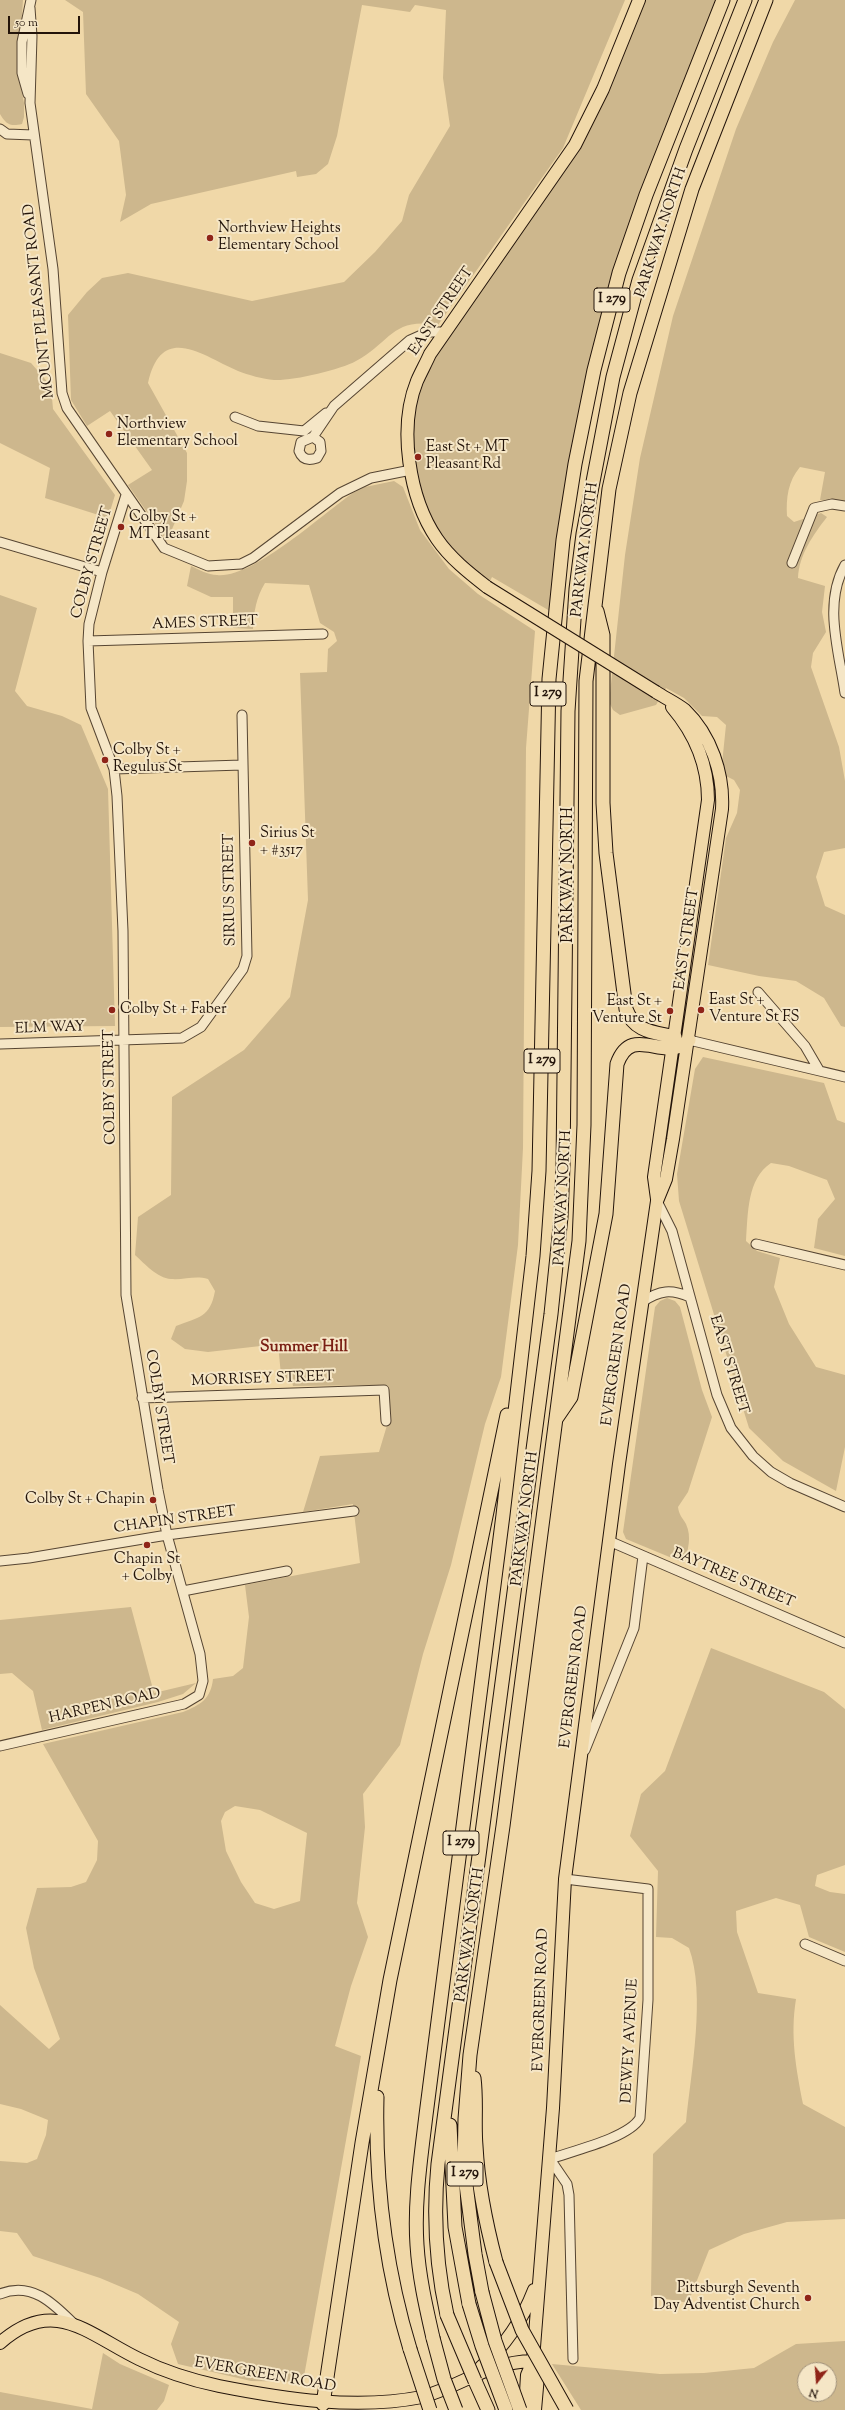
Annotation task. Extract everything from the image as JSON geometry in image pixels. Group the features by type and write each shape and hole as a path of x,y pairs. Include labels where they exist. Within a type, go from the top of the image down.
{"highway":[{"name":"PARKWAY NORTH","path":"456,2410 444,2378 433,2338 422,2287 417,2244 418,2188 426,2114 503,1515 532,1256 539,1171 549,679 563,540 575,464 594,370 619,273 646,195 723,0"},
{"path":"488,2410 447,2315 438,2265 436,2195 559,1238 563,1166 568,711 576,589 583,534 613,376 637,286 686,149 745,0"},
{"name":"PARKWAY NORTH","path":"520,2410 495,2341 482,2292 475,2254 464,2169 470,2055 503,1826 554,1420 573,1296 583,1188 586,682 609,489 630,393 647,332 692,188 766,0"},
{"path":"595,604 603,635 603,803 606,853 626,1009 629,1018 636,1026 674,1043 681,1048 689,1040"},
{"path":"554,1420 571,1397 606,1214 617,1064 624,1052 636,1045 674,1043"},
{"path":"323,2404 362,2143 392,1972 475,1561 522,1347"},
{"path":"458,2026 451,2091 452,2182 456,2227 469,2304 482,2346 506,2410"},
{"path":"379,2047 376,2125 380,2205 391,2279 410,2349 430,2410"},
{"path":"470,2055 477,2099 475,2144 478,2170 485,2217 496,2262 522,2330 567,2410"},
{"path":"475,2381 482,2410"}],"main road":[{"name":"EAST STREET","path":"639,0 603,90 575,145 430,354 416,382 408,421 407,441 411,470 422,510 437,539 466,572 487,587 685,711 700,730 716,763 722,791 721,819 689,1040 666,1179 657,1201"},
{"name":"EAST STREET","path":"657,1201 654,1177 701,857 708,789 698,748 686,727 660,695"},
{"name":"EVERGREEN ROAD","path":"0,2343 16,2330 36,2323 57,2321 73,2323 139,2359 182,2377 282,2398 357,2407 400,2402 434,2393 501,2364 534,2361 539,2280 550,2159 565,1879 609,1541 657,1201"},
{"name":"EVERGREEN ROAD","path":"459,2382 480,2368 508,2340 522,2318 539,2280"},
{"path":"525,2410 527,2375 534,2361"},
{"path":"534,2361 538,2376 535,2410"}],"street":[{"name":"MOUNT PLEASANT ROAD","path":"31,4 32,36 30,103 33,135 53,269 62,393 67,408 164,548 208,566 224,567 241,564 253,558 340,493 371,478 411,470"},
{"path":"0,129 7,134 33,135"},
{"path":"235,417 258,426 304,430 410,340 428,332 446,332"},
{"path":"312,437 334,406"},
{"name":"COLBY STREET","path":"126,495 102,572 89,624 88,641 91,708 114,769 117,796 123,931 126,1295 152,1463 167,1535 200,1654 203,1681"},
{"path":"792,563 814,508 832,504 845,506"},
{"path":"0,542 102,572"},
{"path":"845,565 835,588 833,602 845,693"},
{"name":"AMES STREET","path":"88,641 323,634"},
{"name":"SIRIUS STREET","path":"182,1038 201,1027 243,969 247,956 242,715"},
{"path":"114,769 242,765"},
{"path":"758,992 805,1046 819,1070"},
{"name":"ELM WAY","path":"0,1044 182,1038"},
{"path":"689,1040 845,1077"},
{"name":"EAST STREET","path":"657,1201 672,1231 721,1407 737,1438 752,1456 771,1472 790,1483 845,1507"},
{"path":"756,1244 845,1265"},
{"path":"642,1302 663,1291 675,1292 690,1297"},
{"name":"MORRISEY STREET","path":"142,1398 384,1390 386,1421"},
{"name":"CHAPIN STREET","path":"0,1561 29,1558 167,1535 354,1511"},
{"name":"BAYTREE STREET","path":"609,1541 845,1643"},
{"path":"580,1761 634,1628 643,1556"},
{"path":"183,1591 287,1572"},
{"name":"HARPEN ROAD","path":"0,1746 184,1704 199,1695 203,1681"},
{"name":"DEWEY AVENUE","path":"550,2159 623,2133 634,2126 640,2118 648,2000 648,1889 565,1879"},
{"path":"805,1944 845,1961"},
{"path":"550,2159 568,2189 573,2359"},
{"name":"EVERGREEN ROAD","path":"0,2294 15,2290 40,2295 52,2301 73,2323"}],"shaded area":[{"path":"0,0 23,0 18,72 24,103 24,117 22,124 18,125 9,124 0,114"},
{"path":"65,0 625,0 563,148 438,325 423,323 401,328 368,354 356,361 339,368 292,379 274,380 246,374 186,348 174,348 163,353 154,364 148,383 187,453 187,481 184,501 167,541 128,485 152,470 110,411 87,426 71,400 68,315 87,292 102,278 128,273 252,301 344,282 375,252 402,221 409,195 450,126 443,78 446,10 415,5 410,12 362,5 337,136 328,164 316,174 297,177 296,171 151,204 120,222 126,195 119,141 86,94 83,12"},
{"path":"639,0 723,0 677,115 594,370 555,614 492,577 487,587 437,539 411,470 416,382 575,145"},
{"path":"795,0 845,0 845,501 820,500 825,472 800,467 790,484 787,516 794,522 821,513 827,517 812,538 804,553 798,578 825,586 822,612 826,632 813,653 811,667 839,747 845,781 845,848 824,852 816,877 825,906 845,915 845,1027 841,1026 824,998 796,981 759,976 708,965 726,838 737,813 740,790 734,780 726,776 722,764 726,725 717,717 702,716 684,698 666,688 656,705 620,715 613,710 609,702 625,555 640,458 673,316 736,129 773,42"},
{"path":"0,353 31,363 51,386 53,409 115,495 108,518 45,498 50,468 0,443"},
{"path":"394,481 403,487 420,530 449,569 478,594 535,631 526,748 523,1148 518,1245 501,1377 485,1424 451,1565 423,1654 400,1745 363,1794 365,1827 357,1903 368,1937 351,1986 335,2046 361,2056 303,2382 251,2381 178,2364 171,2344 179,2322 138,2294 100,2278 33,2256 17,2233 0,2231 0,2161 27,2163 37,2159 46,2135 48,2120 21,2109 0,2104 0,2005 49,2049 60,2039 34,1968 26,1928 37,1888 71,1887 86,1882 97,1860 98,1841 43,1744 183,1712 195,1707 204,1700 210,1692 213,1679 233,1676 243,1668 249,1617 245,1585 360,1563 353,1504 303,1512 320,1456 379,1452 388,1422 386,1391 380,1385 293,1386 292,1381 281,1375 278,1344 208,1352 185,1349 171,1339 176,1326 197,1318 207,1312 213,1300 215,1291 208,1279 199,1277 171,1279 161,1276 135,1255 138,1217 171,1195 172,1097 244,1050 290,997 308,900 300,673 327,672 328,649 337,641 334,632 320,623 309,585 265,583 259,594 256,605 253,629 233,628 233,597 211,597 187,586 191,566 214,575 232,573 249,567 287,543 353,493 365,487","holes":["235,1806 260,1810 307,1833 300,1901 274,1909 255,1903 241,1882 226,1851 221,1821 225,1812"]},
{"path":"0,595 37,608 15,691 27,706 62,716 81,725 108,789 115,1026 0,1027"},
{"path":"703,1057 824,1083 837,1120 845,1123 845,1256 814,1248 818,1219 835,1199 827,1180 789,1166 771,1163 757,1178 753,1187 748,1208 746,1241 757,1251 780,1258 774,1287 789,1324 816,1367 845,1375 845,1447 836,1491 783,1461 749,1428 679,1201 677,1174 695,1069"},
{"path":"667,1298 675,1301 680,1307 702,1390 712,1417 688,1492 678,1507 689,1534 688,1548 684,1563 626,1539 623,1532 655,1307 660,1301"},
{"path":"131,1607 154,1693 196,1683 183,1694 158,1702 42,1730 33,1691 12,1673 0,1674 0,1620"},
{"path":"711,1648 824,1692 845,1709 845,1865 817,1875 815,1886 830,1892 845,1894 845,1952 809,1937 800,1905 776,1898 736,1911 737,1932 758,1993 796,1999 794,2013 794,2039 796,2065 803,2104 845,2127 845,2219 787,2222 744,2234 709,2250 688,2303 651,2296 653,2154 686,2122 696,2034 697,2010 694,1967 689,1948 672,1938 656,1937 658,1871 630,1836 641,1794 665,1771"},
{"path":"845,2341 845,2410 581,2410 552,2364 660,2374 704,2373 754,2368 796,2344"},
{"path":"103,2353 120,2364 169,2385 164,2401 157,2410 0,2410 0,2392 92,2409"}],"place":[{"name":"Northview Heights Elementary School","path":"210,238"},
{"name":"Northview Elementary School","path":"109,434"},
{"name":"East St + MT Pleasant Rd","path":"418,457"},
{"name":"Colby St + MT Pleasant","path":"121,527"},
{"name":"Colby St + Regulus St","path":"105,760"},
{"name":"Sirius St + #3517","path":"252,843"},
{"name":"Colby St + Faber","path":"112,1010"},
{"name":"East St + Venture St FS","path":"701,1010"},
{"name":"East St + Venture St","path":"670,1011"},
{"name":"Colby St + Chapin","path":"153,1500"},
{"name":"Chapin St + Colby","path":"147,1545"},
{"name":"Pittsburgh Seventh Day Adventist Church","path":"808,2298"}],"district":[{"name":"Summer Hill","path":"304,1348"}]}
